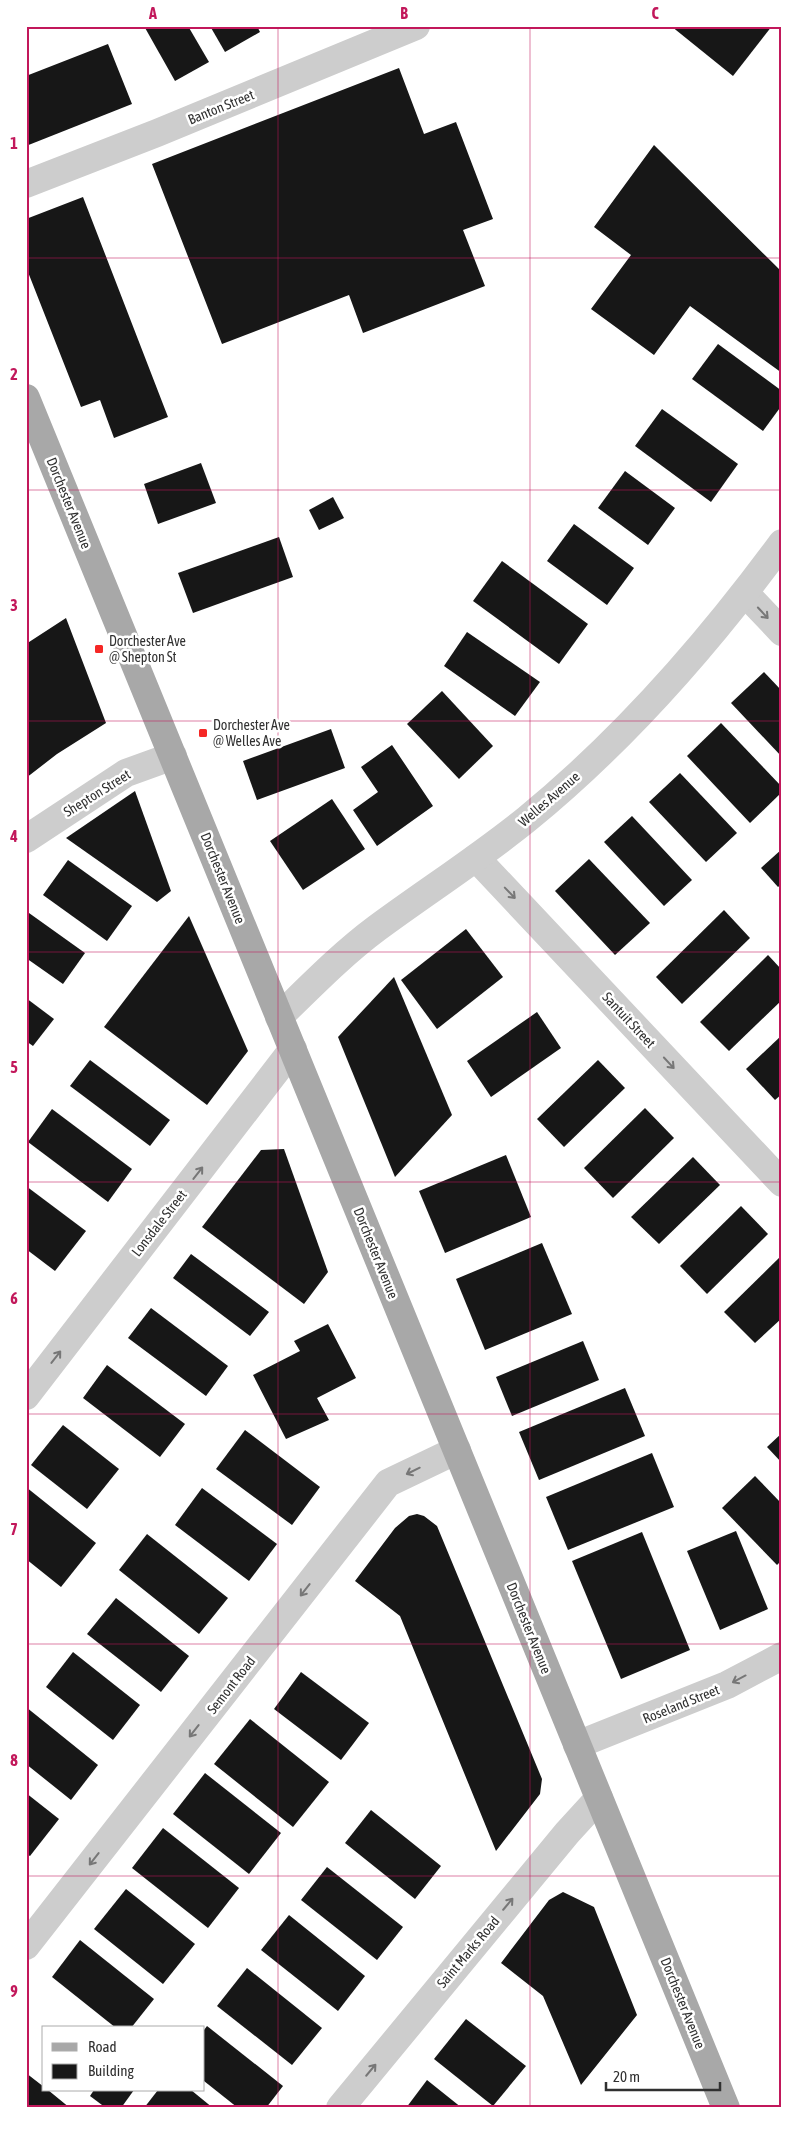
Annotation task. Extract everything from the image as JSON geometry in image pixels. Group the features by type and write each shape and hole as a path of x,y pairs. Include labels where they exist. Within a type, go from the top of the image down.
{"main road":[{"name":"Dorchester Avenue","path":"26,398 726,2108"}],"street":[{"name":"Banton Street","path":"26,184 166,130 416,26"},
{"name":"Welles Avenue","path":"280,1016 329,968 376,928 476,858 555,796 614,741 686,665 745,593 782,542"},
{"path":"745,593 782,632"},
{"name":"Shepton Street","path":"26,839 126,772 172,756"},
{"name":"Santuit Street","path":"476,858 782,1183"},
{"name":"Lonsdale Street","path":"26,1396 293,1049"},
{"name":"Semont Road","path":"26,1946 388,1483 457,1450"},
{"name":"Roseland Street","path":"577,1745 728,1685 782,1656"},
{"name":"Saint Marks Road","path":"340,2108 567,1833 599,1798"}],"building":[{"path":"144,26 188,26 209,62 175,81"},
{"path":"210,26 257,26 260,32 225,52"},
{"path":"671,26 772,26 733,76"},
{"path":"108,44 132,104 26,146 26,76"},
{"path":"399,68 424,134 456,122 493,219 463,230 485,286 363,333 349,295 222,344 152,164"},
{"path":"654,145 782,272 782,373 690,306 654,355 591,309 631,255 594,227"},
{"path":"83,197 168,417 114,438 100,400 81,407 26,267 26,219"},
{"path":"718,344 782,391 782,405 763,431 692,379"},
{"path":"662,409 738,464 711,502 635,446"},
{"path":"201,463 216,503 158,524 144,484"},
{"path":"625,471 675,508 648,545 598,508"},
{"path":"333,497 344,518 319,530 309,510"},
{"path":"574,524 634,568 607,605 547,561"},
{"path":"279,537 293,577 193,613 178,573"},
{"path":"502,561 588,624 559,664 473,601"},
{"path":"66,618 106,723 57,754 26,778 26,644"},
{"path":"467,632 540,682 515,716 444,666"},
{"path":"764,672 782,691 782,757 731,703"},
{"path":"442,691 493,746 459,779 407,724"},
{"path":"721,723 782,787 782,792 750,823 687,756"},
{"path":"331,729 345,768 257,800 243,761"},
{"path":"392,745 433,806 377,846 353,810 378,792 361,767"},
{"path":"680,773 737,833 706,862 649,802"},
{"path":"135,791 171,891 157,902 66,838"},
{"path":"332,799 365,849 303,890 270,841"},
{"path":"632,816 692,880 664,906 604,842"},
{"path":"782,849 782,884 778,887 761,868"},
{"path":"589,859 650,923 615,955 555,891"},
{"path":"68,860 132,906 107,941 43,895"},
{"path":"724,910 750,938 682,1004 656,977"},
{"path":"29,913 85,953 63,984 26,958 26,918"},
{"path":"189,916 248,1051 207,1105 104,1027"},
{"path":"466,929 503,977 437,1029 401,980"},
{"path":"768,955 782,970 782,1000 729,1051 700,1022"},
{"path":"394,977 452,1115 395,1177 338,1037"},
{"path":"26,998 54,1019 33,1046 26,1041"},
{"path":"537,1012 561,1048 491,1097 467,1061"},
{"path":"782,1035 782,1094 775,1100 746,1069"},
{"path":"90,1060 170,1120 150,1146 70,1086"},
{"path":"598,1060 625,1088 564,1147 537,1119"},
{"path":"645,1108 674,1138 613,1198 584,1168"},
{"path":"52,1109 132,1169 108,1202 28,1142"},
{"path":"284,1149 328,1272 304,1304 202,1227 261,1150"},
{"path":"506,1155 531,1217 445,1253 419,1191"},
{"path":"693,1157 720,1185 659,1244 631,1217"},
{"path":"26,1186 86,1231 55,1271 26,1249"},
{"path":"741,1206 768,1234 707,1294 680,1266"},
{"path":"542,1243 572,1314 485,1350 456,1279"},
{"path":"191,1254 269,1312 250,1336 173,1278"},
{"path":"782,1255 782,1318 755,1343 724,1312"},
{"path":"151,1308 228,1366 206,1396 128,1338"},
{"path":"328,1324 356,1378 317,1398 329,1420 286,1439 253,1375 300,1351 294,1341"},
{"path":"583,1341 599,1380 512,1416 496,1377"},
{"path":"107,1365 185,1424 160,1457 83,1398"},
{"path":"625,1388 645,1436 539,1480 519,1432"},
{"path":"63,1425 119,1469 87,1509 31,1465"},
{"path":"245,1430 320,1487 292,1525 216,1469"},
{"path":"782,1433 782,1463 767,1447"},
{"path":"652,1453 674,1507 568,1550 546,1497"},
{"path":"755,1476 782,1504 782,1560 777,1565 722,1508"},
{"path":"26,1487 96,1543 61,1587 26,1559"},
{"path":"202,1488 277,1544 249,1581 175,1525"},
{"path":"417,1514 424,1516 437,1526 542,1779 540,1794 496,1851 400,1616 355,1581 395,1528 409,1516"},
{"path":"736,1531 768,1609 720,1630 687,1551"},
{"path":"642,1532 690,1650 621,1679 572,1561"},
{"path":"147,1534 228,1598 199,1634 119,1570"},
{"path":"116,1598 189,1656 161,1692 87,1634"},
{"path":"73,1652 140,1705 113,1740 46,1687"},
{"path":"301,1672 369,1723 341,1760 274,1709"},
{"path":"26,1707 98,1765 71,1800 26,1764"},
{"path":"250,1719 329,1782 293,1827 214,1764"},
{"path":"205,1773 281,1833 249,1874 173,1814"},
{"path":"26,1793 59,1819 30,1856 26,1854"},
{"path":"371,1810 441,1866 415,1899 345,1843"},
{"path":"163,1828 239,1888 208,1928 132,1868"},
{"path":"327,1867 403,1927 377,1960 301,1900"},
{"path":"126,1889 195,1944 163,1984 94,1929"},
{"path":"563,1892 594,1907 637,2015 581,2085 543,1996 501,1963 549,1900"},
{"path":"289,1915 365,1976 338,2011 261,1950"},
{"path":"80,1940 154,1999 133,2026 113,2026 52,1977"},
{"path":"247,1968 322,2028 292,2065 217,2006"},
{"path":"466,2019 526,2066 493,2106 434,2059"},
{"path":"207,2026 283,2086 266,2108 238,2108 205,2082 205,2029"},
{"path":"26,2073 42,2085 42,2092 50,2092 70,2108 26,2108"},
{"path":"427,2080 462,2108 406,2108"},
{"path":"93,2092 133,2092 121,2108 106,2108 90,2096"},
{"path":"156,2092 193,2092 213,2108 144,2108"}],"place":[{"name":"Dorchester Ave @ Shepton St","path":"99,649"},
{"name":"Dorchester Ave @ Welles Ave","path":"203,733"}]}
